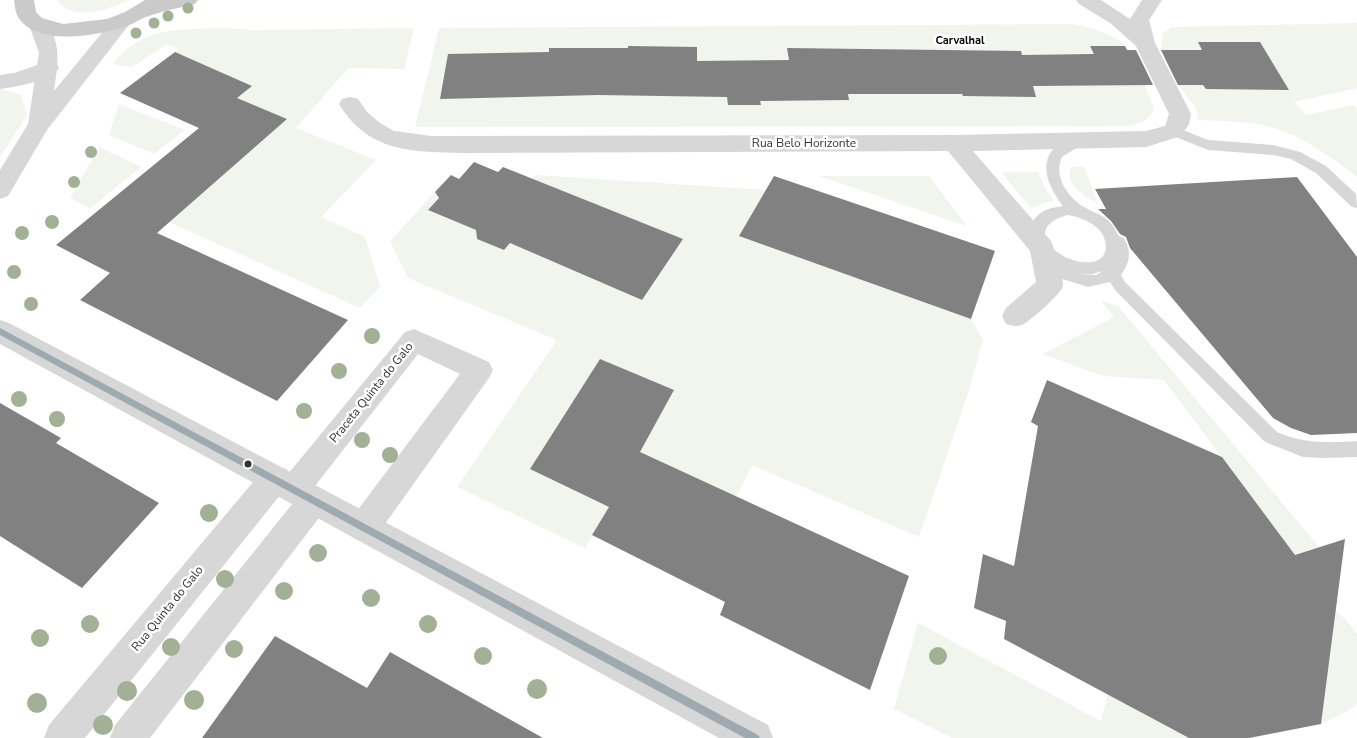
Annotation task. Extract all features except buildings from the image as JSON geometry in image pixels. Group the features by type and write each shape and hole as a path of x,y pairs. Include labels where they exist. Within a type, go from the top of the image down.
{"main road":[{"path":"142,12 158,0"},
{"path":"19,5 29,18 39,25 56,30 76,31 99,28 142,12 188,0"}],"street":[{"path":"1086,0 1106,10 1127,25 1144,43"},
{"path":"1152,0 1139,20 1144,43 1180,114 1178,124 1173,131"},
{"path":"2,184 39,126 122,21"},
{"path":"39,25 49,52 49,68 39,126"},
{"path":"0,82 17,80 49,68"},
{"name":"Rua Belo Horizonte","path":"350,104 359,119 379,133 405,143 464,145 954,143 1146,139 1173,131"},
{"path":"954,143 1042,250 1050,286 1014,316"},
{"path":"0,331 755,738"},
{"name":"Praceta Quinta do Galo","path":"294,490 414,340 479,370 364,527"},
{"path":"128,738 294,490"},
{"name":"Rua Quinta do Galo","path":"62,738 294,490"}],"lane":[{"path":"1173,131 1198,142 1213,146 1268,148 1288,152 1308,161 1357,203"},
{"path":"1079,140 1061,150 1056,156 1053,162 1052,173 1064,196 1074,209 1080,212 1102,223 1116,236 1122,247 1123,258 1120,268 1109,269 1101,280 1087,281 1072,278 1058,272 1050,264 1037,237 1040,221 1047,215 1056,211 1080,212"},
{"path":"1344,190 1357,215"},
{"path":"1109,269 1120,286 1271,437 1289,446 1303,450 1357,449"}],"shaded area":[{"path":"57,0 128,0 101,10 81,12 72,11 64,7"},
{"path":"1357,23 1357,88 1294,102 1306,115 1353,105 1357,109 1357,177 1316,148 1283,131 1253,124 1198,120 1196,108 1176,83 1161,50 1163,33 1172,27"},
{"path":"1073,24 1107,34 1119,41 1127,49 1141,76 1154,110 1145,120 1126,126 415,127 439,28"},
{"path":"222,28 256,30 414,28 404,69 348,68 296,128 376,160 321,217 365,237 380,287 360,308 169,222 287,119 251,104 230,104 252,86 175,52 178,49 167,44 132,67 113,64 124,52 148,36 175,30"},
{"path":"0,88 21,95 27,115 0,157"},
{"path":"119,104 185,130 154,154 109,135"},
{"path":"99,147 141,167 90,208 70,198"},
{"path":"1071,167 1084,167 1098,204 1082,194 1073,185 1070,179"},
{"path":"1001,172 1038,172 1045,188 1054,201 1031,208"},
{"path":"535,175 766,190 740,236 971,319 983,340 968,393 919,537 752,465 736,497 640,452 674,391 600,359 530,469 609,507 585,548 457,487 557,340 408,278 390,241 435,192 439,198 428,211 476,230 477,239 504,250 510,243 642,300 683,239 552,187 525,187"},
{"path":"819,176 929,176 967,226"},
{"path":"1101,301 1118,306 1319,547 1295,555 1164,380 1103,376 1043,354 1114,317"},
{"path":"1336,611 1357,634 1357,704 1321,724"},
{"path":"918,623 1101,721 1108,694 1189,738 952,738 894,709"}],"transit line":[{"path":"0,331 755,738"}],"district":[{"name":"Carvalhal","path":"960,41"}]}
